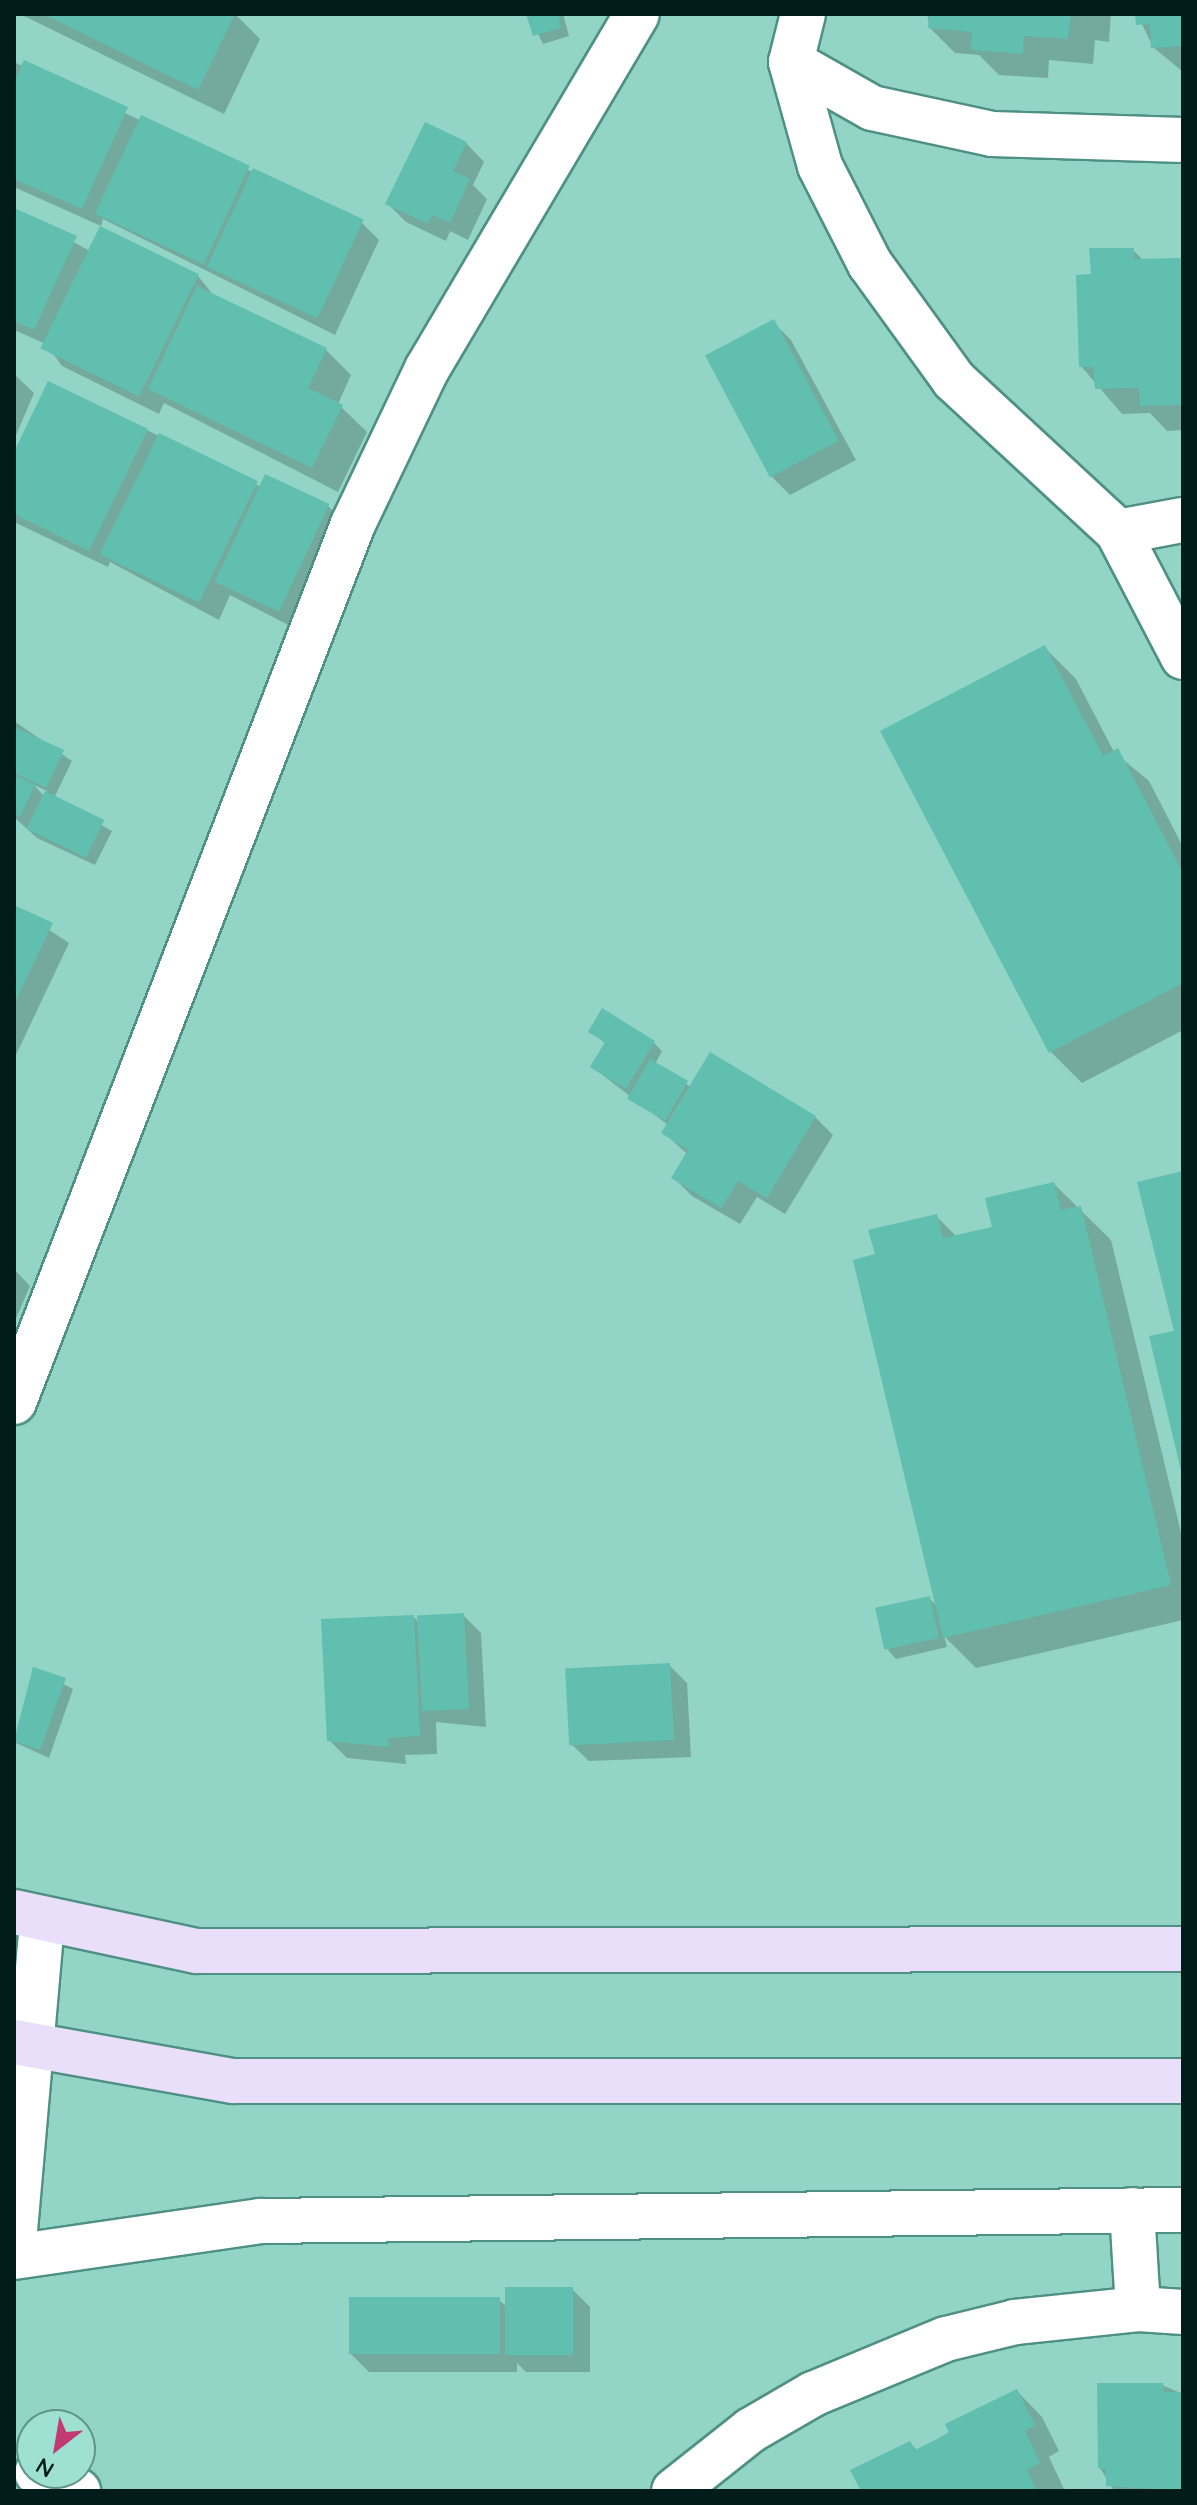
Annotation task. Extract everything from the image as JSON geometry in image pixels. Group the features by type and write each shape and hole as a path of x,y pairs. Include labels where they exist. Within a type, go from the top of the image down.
{"street":[{"path":"14,1402 353,524 427,369 637,14"},
{"path":"803,14 791,62 820,166 870,264 954,380 1118,532 1183,657"},
{"path":"791,62 872,108 992,134 1183,140"},
{"path":"1118,532 1183,520"},
{"path":"14,2242 28,1917 196,1951 1183,1949"},
{"path":"22,2045 233,2081 1183,2081"},
{"path":"1132,2210 1138,2309"},
{"path":"14,2257 260,2221 1183,2210"},
{"path":"674,2491 751,2430 878,2363 1015,2322 1138,2309 1183,2312"}],"building":[{"path":"43,14 235,14 198,90"},
{"path":"526,14 558,14 561,28 533,36"},
{"path":"929,14 1071,14 1068,39 1024,36 1023,54 971,50 972,32 928,28"},
{"path":"1135,14 1183,14 1183,46 1151,48 1150,24 1136,25"},
{"path":"24,60 128,107 82,209 14,179 14,82"},
{"path":"141,115 250,166 204,265 95,214"},
{"path":"425,122 467,142 453,171 470,179 450,223 432,215 428,224 385,204"},
{"path":"253,168 364,220 318,318 207,267"},
{"path":"14,208 77,236 34,330 14,321"},
{"path":"100,226 199,274 139,396 40,348"},
{"path":"1089,248 1134,248 1134,259 1183,258 1183,405 1140,406 1139,388 1095,389 1093,367 1079,367 1076,275 1091,274"},
{"path":"197,286 327,348 308,388 343,405 312,468 148,389"},
{"path":"774,319 839,441 770,477 705,356"},
{"path":"48,381 148,429 89,551 14,514 14,452"},
{"path":"159,433 258,481 199,603 100,554"},
{"path":"265,474 329,504 279,612 215,582"},
{"path":"1045,645 1103,756 1118,748 1183,873 1183,983 1049,1053 880,731"},
{"path":"14,727 64,750 46,788 14,773"},
{"path":"14,775 35,785 20,817 14,814"},
{"path":"45,791 104,820 86,858 27,829"},
{"path":"14,905 53,923 14,1004"},
{"path":"602,1008 655,1041 626,1089 590,1067 605,1042 588,1032"},
{"path":"710,1052 816,1116 767,1198 738,1181 721,1208 671,1178 688,1150 661,1133"},
{"path":"650,1059 688,1081 665,1121 627,1099"},
{"path":"1183,1171 1182,1475 1149,1336 1174,1331 1137,1182"},
{"path":"1054,1182 1061,1210 1081,1206 1171,1585 943,1638 853,1260 875,1254 868,1230 937,1214 943,1238 992,1227 985,1198"},
{"path":"930,1596 939,1638 884,1650 875,1608"},
{"path":"464,1613 469,1709 422,1711 417,1615"},
{"path":"414,1615 420,1736 388,1738 389,1747 327,1741 321,1619"},
{"path":"670,1663 674,1740 569,1745 565,1668"},
{"path":"33,1667 66,1678 40,1750 14,1741"},
{"path":"505,2287 573,2287 573,2355 505,2355"},
{"path":"349,2297 500,2297 500,2354 349,2354"},
{"path":"1097,2383 1163,2383 1164,2392 1183,2392 1183,2491 1106,2486 1106,2469 1098,2468"},
{"path":"1017,2389 1035,2425 1025,2431 1040,2463 1027,2470 1037,2491 861,2491 850,2470 910,2441 915,2450 949,2433 945,2424"}]}
